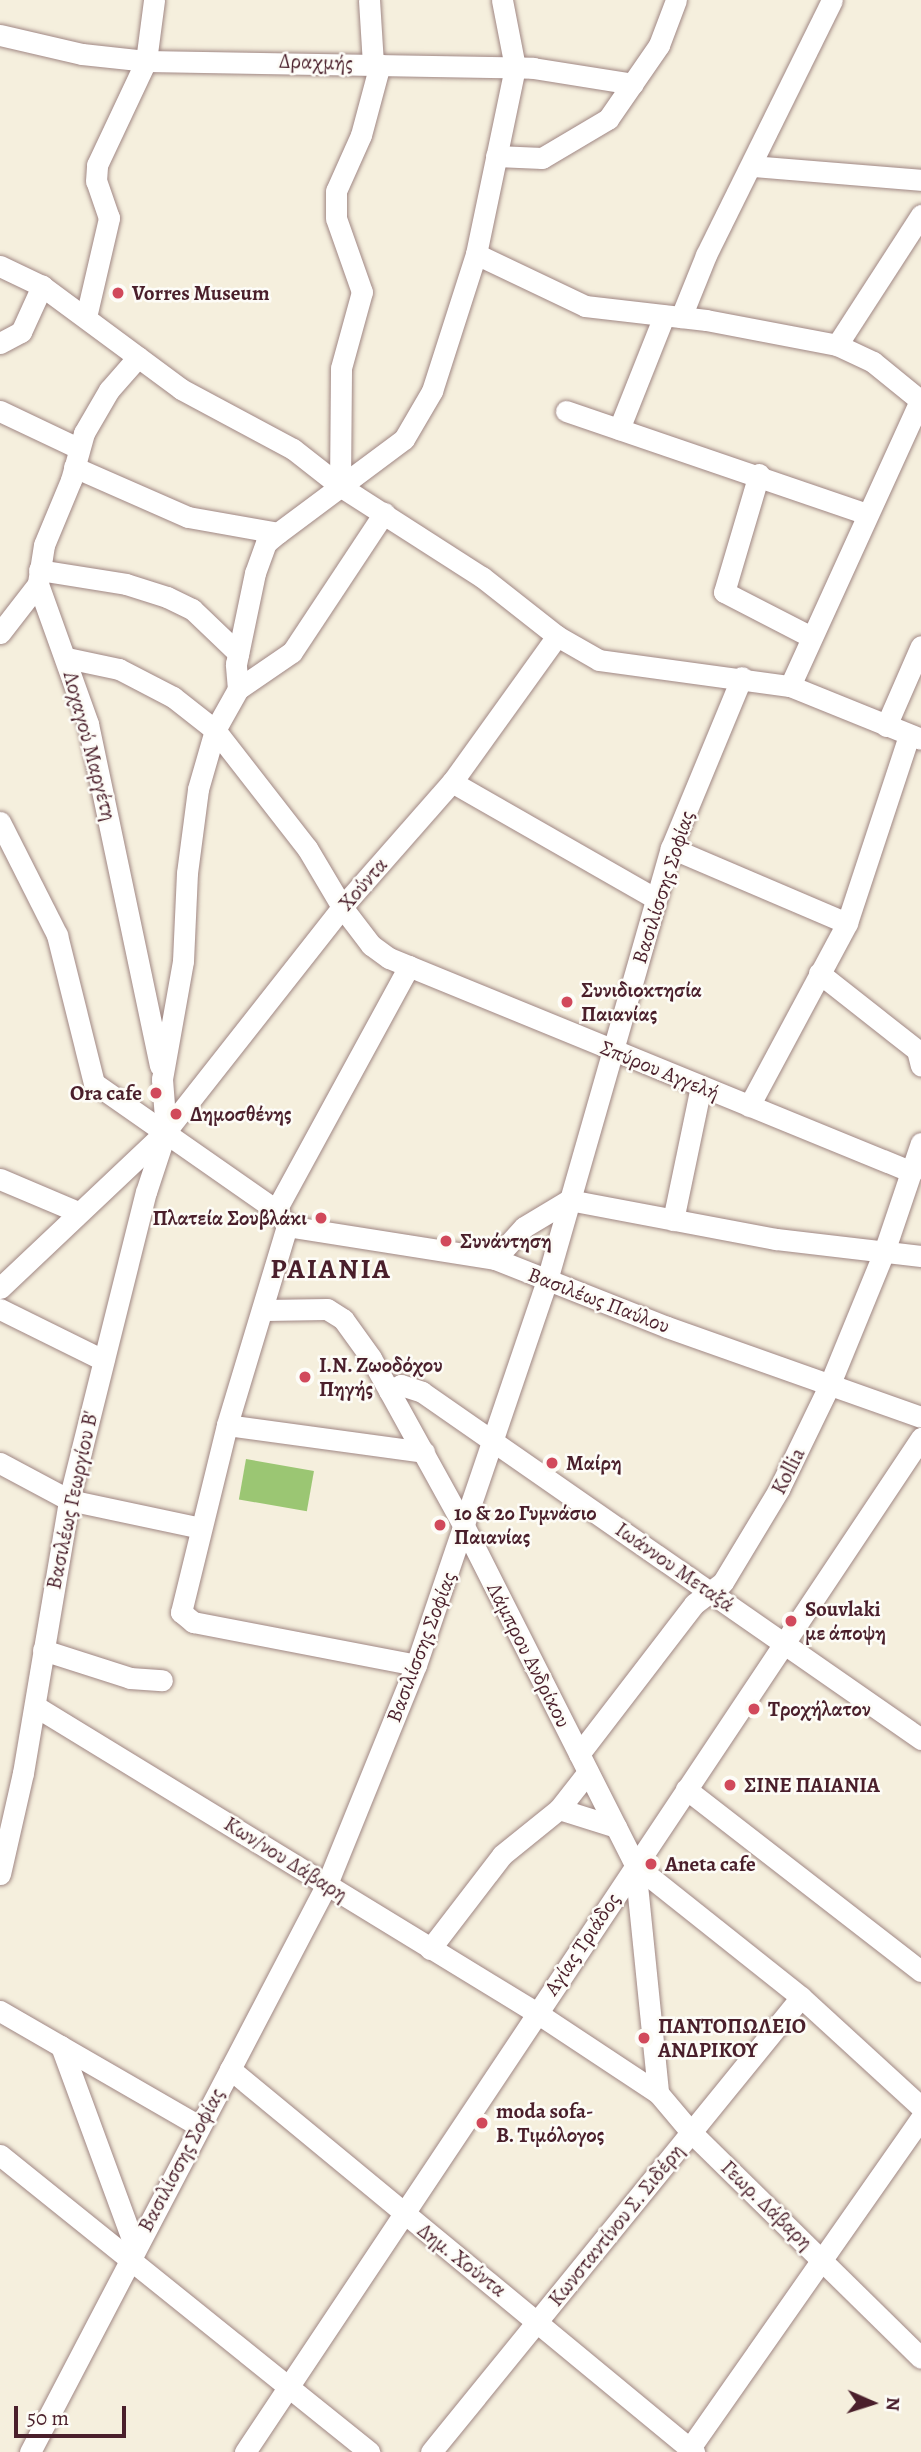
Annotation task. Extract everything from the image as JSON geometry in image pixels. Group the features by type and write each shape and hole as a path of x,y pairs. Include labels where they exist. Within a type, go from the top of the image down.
{"street":[{"path":"86,317 109,218 96,181 97,165 146,61 154,0"},
{"path":"340,486 341,368 362,292 336,218 336,191 361,135 377,64 369,0"},
{"path":"238,689 238,653 256,572 266,543 404,439 432,391 476,254 515,67 502,0"},
{"path":"496,156 542,158 608,119 659,45 676,0"},
{"path":"619,429 672,316 702,265 832,0"},
{"name":"Δραχμής","path":"0,35 82,54 146,61 515,67 633,84"},
{"path":"752,166 921,180"},
{"path":"837,345 921,215"},
{"path":"476,254 585,306 672,316 837,345 873,362 920,401 790,687"},
{"path":"0,266 42,286 181,389 293,449 340,486 482,577 557,636 599,660 742,677 790,687 915,737 847,923 749,1106"},
{"path":"0,343 20,332 42,286"},
{"path":"0,633 38,577 76,458 108,390 138,358"},
{"path":"0,411 76,458 188,517 278,533"},
{"path":"566,411 758,474 867,514"},
{"path":"758,474 724,592 811,637"},
{"path":"166,1131 162,1079 183,961 187,873 198,789 215,730 238,689 292,652 384,513"},
{"path":"38,577 126,584 167,597 192,609 238,653"},
{"name":"Λοχαγού Μαργέτη","path":"38,577 43,609 66,658 88,724 116,844 162,1079"},
{"name":"Χούντα","path":"166,1131 342,908 452,782 557,636"},
{"path":"886,726 921,646"},
{"name":"Σπύρου Αγγελή","path":"66,658 119,669 173,697 215,730 307,848 342,908 371,945 409,967 912,1172"},
{"name":"Βασιλίσσης Σοφίας","path":"30,2452 132,2252 327,1884 416,1665 465,1528 547,1280 671,848 742,677"},
{"path":"452,782 656,899"},
{"path":"0,822 57,935 94,1083 166,1131 281,1218"},
{"path":"671,848 847,923"},
{"path":"409,967 281,1218 265,1310 227,1425 181,1612 193,1622 416,1665"},
{"path":"819,973 920,1052"},
{"path":"673,1220 701,1086"},
{"path":"0,1288 166,1131"},
{"name":"Βασιλέως Γεωργίου Β'","path":"0,1874 7,1814 35,1706 69,1500 103,1360 166,1131"},
{"name":"Kollia","path":"430,1948 502,1855 559,1810 640,1670 694,1604 723,1582 779,1489 829,1387 884,1252 921,1143"},
{"path":"0,1179 78,1212"},
{"path":"495,1259 524,1227 569,1200 673,1220 921,1256"},
{"name":"Βασιλέως Παύλου","path":"281,1218 495,1259 829,1387 921,1418"},
{"name":"Λάμπρου Ανδρίκου","path":"265,1310 327,1309 343,1319 424,1452 584,1763 635,1865 658,2093"},
{"path":"0,1310 103,1360"},
{"name":"Ιωάννου Μεταξά","path":"389,1391 401,1385 422,1392 921,1739"},
{"path":"227,1425 424,1452"},
{"name":"Αγίας Τριάδος","path":"245,2452 921,1438"},
{"path":"0,1463 69,1500 201,1528"},
{"path":"43,1650 130,1678 162,1680"},
{"name":"Κων/νου Δάβαρη","path":"35,1706 537,2013"},
{"path":"686,1789 921,1971"},
{"path":"559,1810 616,1827"},
{"path":"635,1865 801,1997 921,2107"},
{"name":"Κωνσταντίνου Σ. Σιδέρη","path":"431,2452 801,1997"},
{"path":"0,2011 199,2126"},
{"name":"Γεωρ. Δάβαρη","path":"537,2013 658,2093 691,2132 921,2358"},
{"path":"61,2046 132,2252"},
{"name":"Δημ. Χούντα","path":"230,2069 403,2214 538,2320 692,2450"},
{"path":"692,2450 821,2258 921,2118"},
{"path":"0,2155 132,2252 369,2452"}],"green space":[{"path":"246,1459 314,1471 307,1511 239,1499"}],"place":[{"name":"Vorres Museum","path":"118,293"},
{"name":"Συνιδιοκτησία Παιανίας","path":"567,1002"},
{"name":"Ora cafe","path":"156,1093"},
{"name":"Δημοσθένης","path":"176,1114"},
{"name":"Πλατεία Σουβλάκι","path":"321,1218"},
{"name":"Συνάντηση","path":"446,1241"},
{"name":"Ι.Ν. Ζωοδόχου Πηγής","path":"305,1377"},
{"name":"Μαίρη","path":"552,1463"},
{"name":"1ο & 2ο Γυμνάσιο Παιανίας","path":"440,1525"},
{"name":"Souvlaki με άποψη","path":"791,1621"},
{"name":"Τροχήλατον","path":"754,1709"},
{"name":"ΣΙΝΕ ΠΑΙΑΝΙΑ","path":"730,1785"},
{"name":"Aneta cafe","path":"651,1864"},
{"name":"ΠΑΝΤΟΠΩΛΕΙΟ ΑΝΔΡΙΚΟΥ","path":"644,2038"},
{"name":"moda sofa- Β. Τιμόλογος","path":"482,2123"}],"district":[{"name":"PAIANIA","path":"331,1269"}]}
